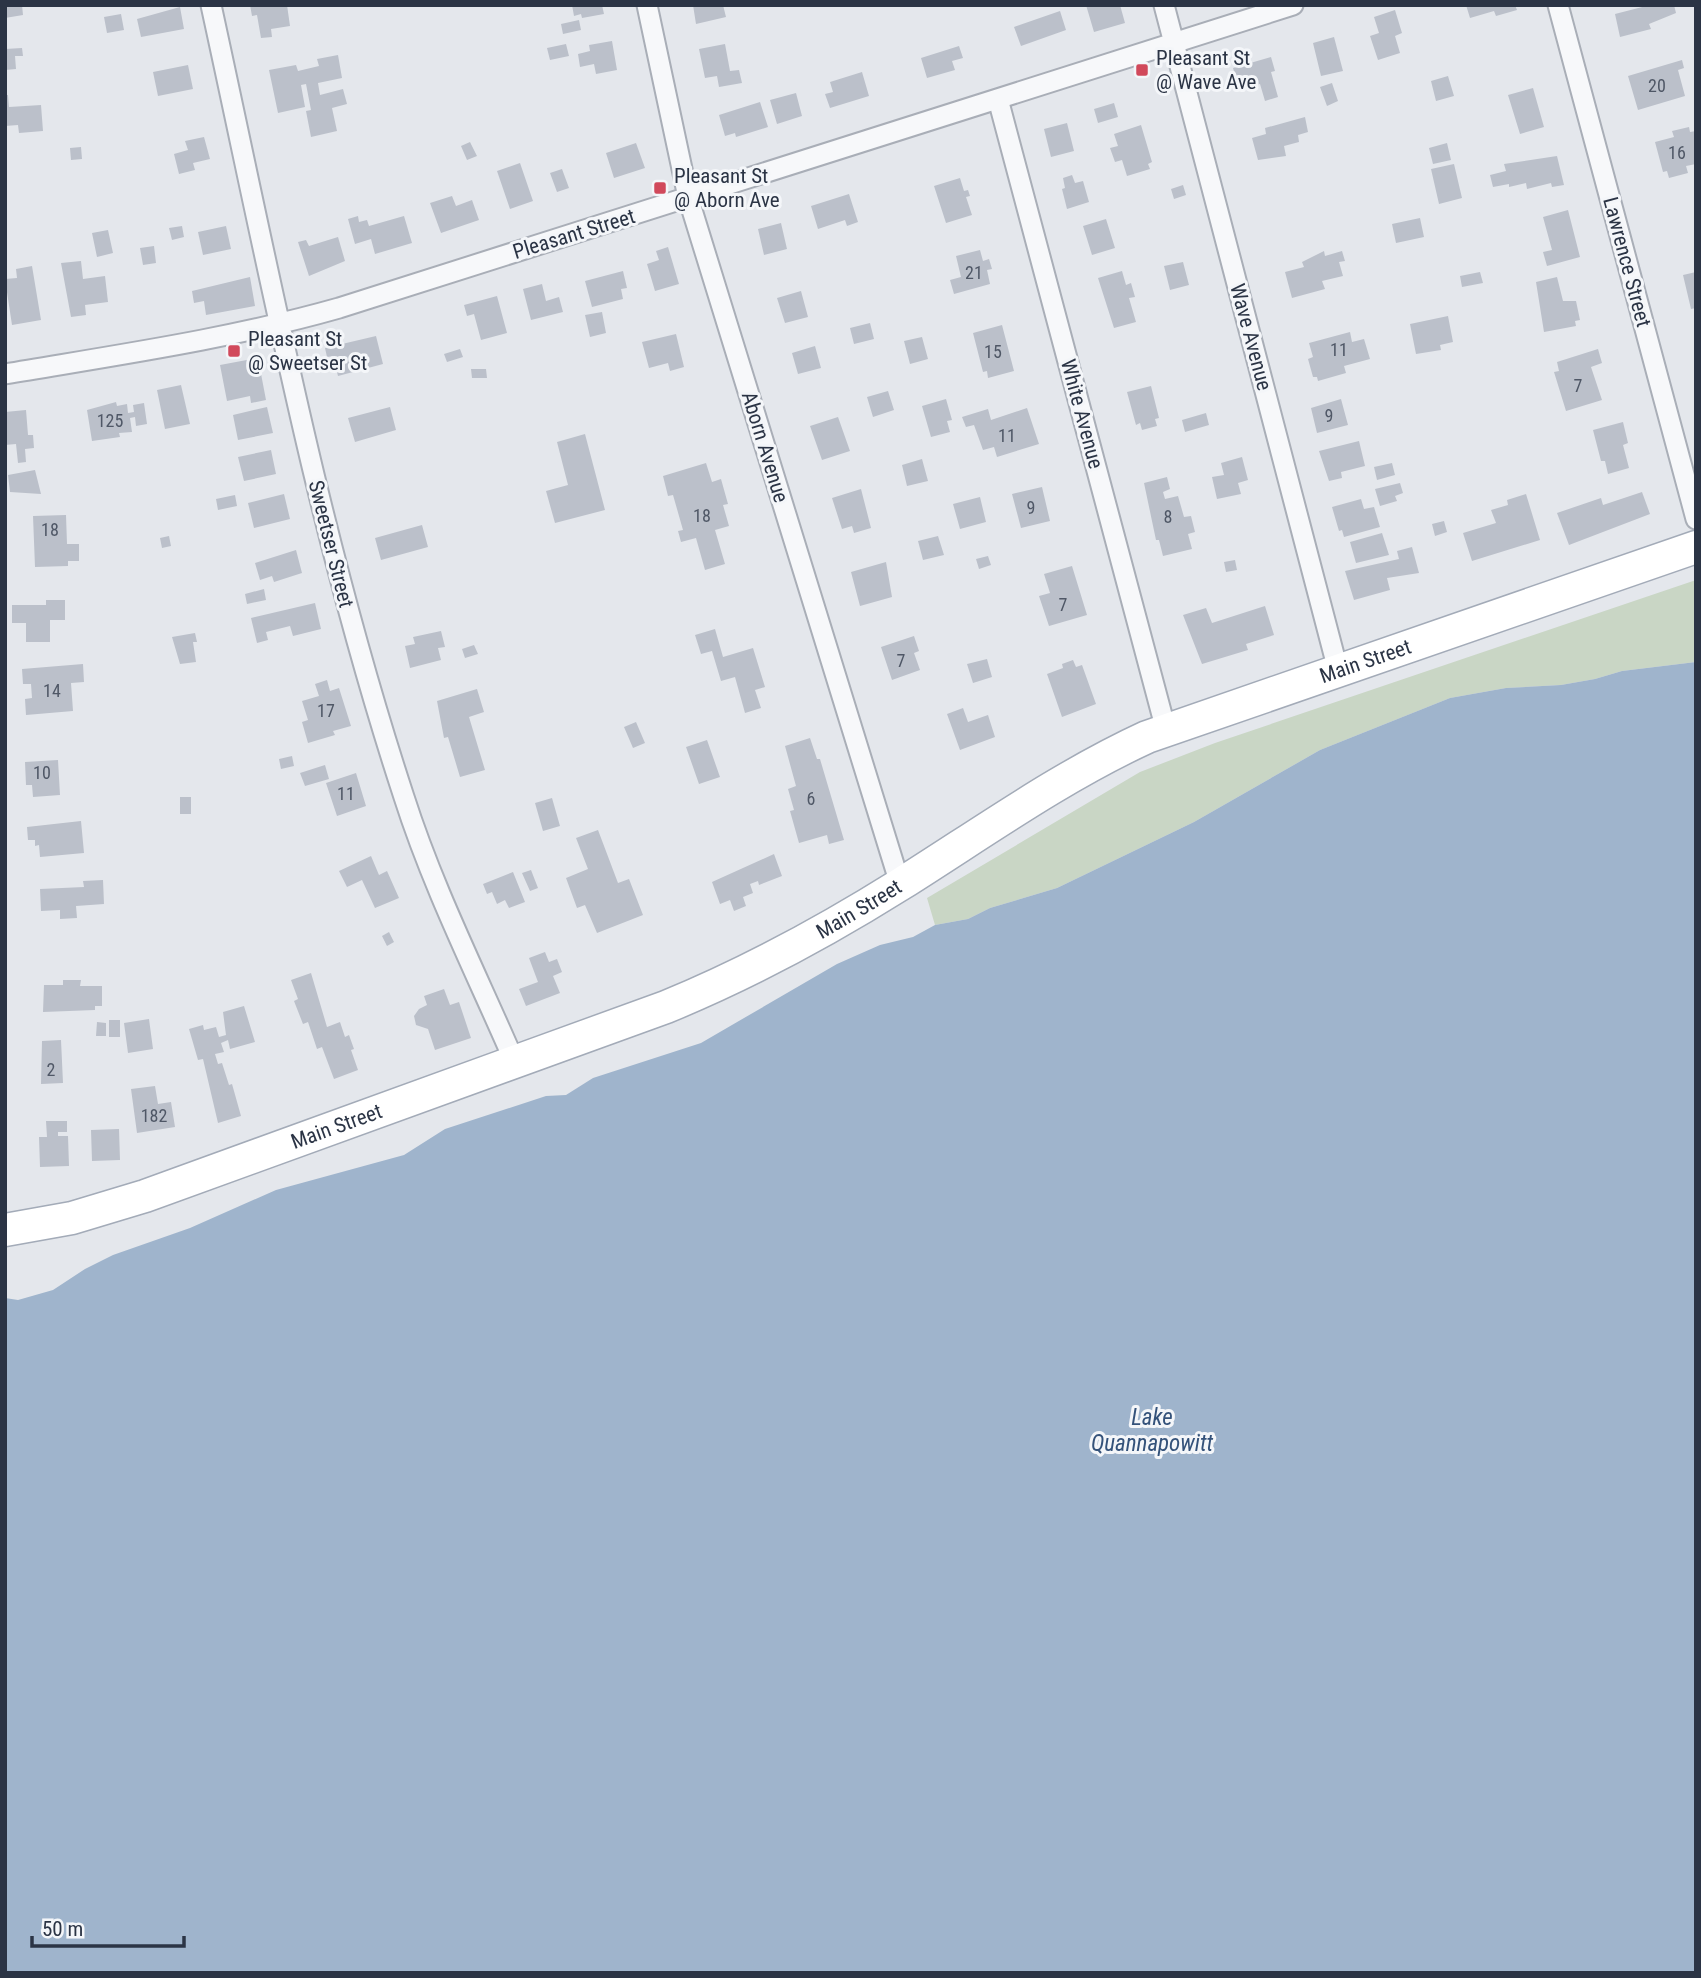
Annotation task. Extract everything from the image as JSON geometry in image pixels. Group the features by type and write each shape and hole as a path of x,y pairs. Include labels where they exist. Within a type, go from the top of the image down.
{"main road":[{"name":"Main Street","path":"6,1230 110,1208 515,1063 723,984 822,932 1070,776 1166,730 1696,547"}],"street":[{"name":"Sweetser Street","path":"211,5 331,551 404,798 425,856 515,1063"},
{"name":"Aborn Avenue","path":"647,5 688,197 900,884"},
{"name":"Wave Avenue","path":"1164,5 1338,670"},
{"name":"Pleasant Street","path":"5,374 281,324 1293,5"},
{"name":"Lawrence Street","path":"1558,5 1696,519"},
{"name":"White Avenue","path":"998,99 1166,730"},
{"path":"5,1219 6,1230"}],"green space":[{"path":"1696,580 1696,662 1622,671 1561,685 1506,688 1450,698 1320,750 1194,822 1057,888 990,908 968,919 935,925 927,898 1140,772 1215,743"}],"water":[{"name":"Lake Quannapowitt","path":"1696,662 1696,1973 5,1973 5,1298 18,1300 53,1290 113,1255 190,1228 276,1190 404,1155 445,1129 546,1096 566,1095 593,1078 701,1043 837,964 880,945 913,937 935,925 968,919 990,908 1057,888 1194,822 1320,750 1450,698 1506,688 1561,685 1622,671"}],"building":[{"path":"5,5 22,5 23,15 5,18"},
{"path":"250,5 287,5 290,26 271,29 272,37 261,38 257,15 252,16"},
{"path":"572,5 602,5 604,14 582,18 581,14 574,16"},
{"path":"693,5 723,5 726,17 696,24"},
{"path":"1086,5 1120,5 1125,23 1094,32"},
{"path":"1466,5 1515,5 1517,10 1496,16 1494,11 1470,18"},
{"path":"1650,5 1674,5 1676,13 1649,24 1651,29 1620,37 1615,14"},
{"path":"180,7 184,29 141,37 137,19"},
{"path":"1395,10 1402,33 1395,36 1400,53 1378,60 1370,36 1379,33 1374,17"},
{"path":"1060,11 1066,30 1021,46 1014,27"},
{"path":"121,14 124,30 107,33 104,17"},
{"path":"579,20 581,30 563,34 561,24"},
{"path":"1334,37 1343,71 1321,76 1313,43"},
{"path":"612,41 617,70 596,74 594,64 580,67 578,54 590,51 589,45"},
{"path":"566,44 569,56 550,60 547,48"},
{"path":"725,44 730,71 739,70 742,83 719,87 717,76 705,78 699,49"},
{"path":"959,46 963,58 952,61 955,70 927,78 921,58"},
{"path":"22,48 23,56 15,56 16,69 5,70 5,49"},
{"path":"338,55 342,78 318,83 320,95 343,89 347,104 332,108 337,131 311,137 306,111 311,110 306,84 301,85 305,107 278,113 269,70 296,65 298,71 319,66 317,59"},
{"path":"1271,57 1275,71 1271,72 1278,97 1265,101 1260,84 1240,90 1233,68"},
{"path":"1682,60 1684,68 1678,70 1685,96 1638,110 1628,76"},
{"path":"188,65 193,89 158,96 153,72"},
{"path":"862,72 869,96 830,108 825,94 833,92 830,82"},
{"path":"1448,76 1454,96 1436,101 1431,81"},
{"path":"1332,83 1338,101 1327,106 1320,87"},
{"path":"1533,88 1544,127 1520,134 1508,95"},
{"path":"796,93 802,116 777,124 770,100"},
{"path":"5,95 8,95 9,107 41,105 43,131 19,133 18,125 5,126"},
{"path":"760,102 768,127 736,137 735,133 725,136 719,115"},
{"path":"1114,103 1118,117 1098,123 1094,109"},
{"path":"1305,117 1308,132 1298,135 1299,142 1284,146 1286,156 1258,160 1252,138 1266,134 1265,128"},
{"path":"1067,123 1074,151 1051,157 1044,129"},
{"path":"1141,125 1152,162 1148,164 1150,169 1127,176 1122,160 1115,162 1110,148 1118,146 1114,134"},
{"path":"1689,127 1690,132 1696,131 1696,164 1686,166 1688,173 1669,178 1667,171 1663,172 1655,142 1674,137 1672,131"},
{"path":"204,137 210,159 193,163 195,170 179,174 174,154 188,150 185,141"},
{"path":"470,142 477,156 467,160 461,146"},
{"path":"636,143 645,168 614,178 606,153"},
{"path":"1447,143 1451,160 1433,164 1429,148"},
{"path":"81,147 82,159 71,160 70,148"},
{"path":"1557,156 1564,185 1552,187 1551,183 1527,189 1526,183 1493,187 1490,175 1506,171 1504,164"},
{"path":"520,163 533,201 510,209 497,171"},
{"path":"1454,164 1462,198 1439,204 1431,169"},
{"path":"562,169 569,188 557,192 550,173"},
{"path":"1072,175 1075,183 1083,181 1089,202 1067,209 1062,189 1065,188 1063,178"},
{"path":"960,178 964,191 968,190 970,196 966,197 972,215 946,223 934,186"},
{"path":"1183,185 1186,195 1174,199 1171,189"},
{"path":"849,194 858,222 847,226 845,220 818,229 811,206"},
{"path":"452,196 456,206 472,200 479,220 441,233 430,203"},
{"path":"1568,210 1580,257 1547,266 1543,252 1552,250 1543,217"},
{"path":"358,216 359,222 367,220 369,226 404,216 412,243 375,254 371,239 355,244 348,219"},
{"path":"1420,218 1424,237 1396,243 1392,224"},
{"path":"1106,219 1115,248 1092,255 1083,226"},
{"path":"781,223 787,249 764,255 758,229"},
{"path":"182,226 184,237 172,240 169,228"},
{"path":"226,226 231,249 203,255 198,232"},
{"path":"108,230 113,253 97,257 92,233"},
{"path":"338,237 345,261 309,276 298,242 306,240 309,246"},
{"path":"154,246 156,263 143,265 140,248"},
{"path":"668,247 679,284 655,291 647,264 659,260 656,251"},
{"path":"980,250 983,261 989,259 992,269 987,270 990,284 954,294 950,280 961,277 956,256"},
{"path":"1324,251 1325,256 1342,251 1345,261 1339,262 1343,276 1322,281 1325,289 1292,298 1285,272 1304,267 1302,262"},
{"path":"81,261 83,279 105,276 108,302 85,305 86,315 71,317 61,263"},
{"path":"1183,262 1189,285 1170,290 1164,266"},
{"path":"32,266 41,320 12,325 5,279 17,278 16,269"},
{"path":"623,271 627,288 621,289 623,299 592,307 585,281"},
{"path":"1122,271 1126,285 1131,283 1135,297 1129,298 1136,322 1114,328 1098,278"},
{"path":"1480,272 1483,283 1462,287 1460,276"},
{"path":"1696,272 1696,308 1691,309 1683,275"},
{"path":"250,277 255,306 206,315 204,301 194,303 192,291"},
{"path":"1557,277 1563,301 1576,301 1580,320 1575,321 1576,326 1544,332 1536,282"},
{"path":"542,284 546,301 559,297 563,312 531,320 523,289"},
{"path":"801,291 808,317 785,323 777,298"},
{"path":"497,296 507,333 481,340 474,314 467,316 464,305"},
{"path":"602,312 606,333 590,337 585,315"},
{"path":"1448,316 1453,342 1440,345 1441,350 1416,354 1410,324"},
{"path":"870,323 874,339 854,344 850,328"},
{"path":"1002,325 1014,371 988,378 987,371 983,372 973,333"},
{"path":"1350,332 1352,342 1364,339 1370,359 1344,366 1346,373 1318,381 1317,377 1313,377 1308,359 1313,357 1309,343"},
{"path":"676,334 684,367 670,371 668,363 649,368 642,342"},
{"path":"376,336 383,364 338,376 333,356 327,357 325,348"},
{"path":"922,337 928,359 910,364 904,341"},
{"path":"815,346 821,368 798,374 792,353"},
{"path":"460,349 463,357 447,362 444,354"},
{"path":"1598,349 1602,363 1591,367 1602,400 1566,411 1554,372 1559,371 1557,362"},
{"path":"258,358 266,400 251,403 250,396 227,401 220,365"},
{"path":"471,369 486,369 487,378 472,378"},
{"path":"181,385 190,424 165,429 157,390"},
{"path":"1151,386 1159,418 1155,419 1157,426 1142,430 1140,423 1136,425 1127,392"},
{"path":"888,391 894,410 873,417 867,397"},
{"path":"946,399 952,420 947,421 950,432 931,437 922,406"},
{"path":"1341,399 1348,425 1317,433 1311,408"},
{"path":"116,402 117,406 127,404 128,413 134,412 133,405 144,403 147,424 136,426 135,417 130,418 132,432 119,433 120,437 92,441 87,410"},
{"path":"267,407 273,433 238,440 233,415"},
{"path":"390,407 396,430 355,442 348,418"},
{"path":"1027,408 1039,444 997,457 994,447 983,450 974,425 966,427 962,417 988,409 991,420"},
{"path":"26,410 28,435 33,435 34,448 25,449 26,462 18,463 16,444 5,445 5,412"},
{"path":"1206,413 1209,425 1185,432 1182,420"},
{"path":"838,417 850,451 822,460 810,426"},
{"path":"1623,422 1628,443 1623,445 1629,468 1608,474 1605,461 1601,461 1593,430"},
{"path":"585,434 605,510 555,523 546,491 568,485 557,442"},
{"path":"1359,441 1365,466 1341,472 1342,478 1329,481 1319,451"},
{"path":"271,450 276,474 244,481 238,457"},
{"path":"1242,457 1248,480 1238,483 1241,494 1217,499 1212,477 1224,475 1221,463"},
{"path":"922,459 928,481 907,486 902,465"},
{"path":"706,463 712,482 721,479 728,504 723,505 729,526 715,530 725,564 705,570 696,538 681,542 678,531 683,530 673,495 668,496 663,476"},
{"path":"1392,463 1395,475 1377,480 1374,467"},
{"path":"35,470 41,494 10,492 8,475"},
{"path":"1167,477 1170,489 1163,492 1165,499 1178,496 1184,517 1191,516 1195,532 1188,534 1192,549 1163,556 1159,540 1156,540 1144,483"},
{"path":"1400,483 1403,493 1395,496 1397,501 1380,506 1375,489"},
{"path":"1042,487 1050,521 1021,528 1012,494"},
{"path":"861,489 871,528 854,533 852,526 842,529 832,498"},
{"path":"1642,492 1650,514 1569,545 1557,513 1601,498 1603,505"},
{"path":"284,494 290,519 254,528 248,503"},
{"path":"1526,494 1540,540 1472,561 1463,533 1496,523 1491,510 1508,505 1507,500"},
{"path":"235,495 237,506 218,510 216,499"},
{"path":"980,497 986,522 960,529 953,504"},
{"path":"1361,499 1364,509 1374,507 1380,527 1344,537 1342,530 1339,531 1332,507"},
{"path":"66,515 67,544 79,544 79,561 68,561 68,566 35,567 33,516"},
{"path":"1444,521 1447,532 1435,536 1432,524"},
{"path":"422,525 428,547 381,560 375,538"},
{"path":"1382,533 1389,555 1356,563 1350,542"},
{"path":"169,536 171,546 162,548 160,538"},
{"path":"938,536 944,555 923,560 918,541"},
{"path":"1412,547 1419,573 1387,578 1390,590 1354,600 1345,571 1399,559 1397,551"},
{"path":"296,550 302,573 274,582 272,576 260,580 255,563"},
{"path":"988,556 991,565 979,569 976,559"},
{"path":"1235,560 1237,570 1226,572 1224,562"},
{"path":"886,562 892,597 860,606 851,572"},
{"path":"1072,566 1087,615 1049,626 1039,596 1050,593 1044,574"},
{"path":"264,589 266,600 247,604 245,594"},
{"path":"46,600 65,600 65,620 50,620 50,642 26,642 26,623 12,623 12,605 46,605"},
{"path":"315,603 321,629 293,636 290,626 266,632 268,640 257,643 251,618"},
{"path":"1265,606 1274,635 1246,644 1248,650 1202,664 1183,615 1206,608 1212,623"},
{"path":"715,629 723,657 753,648 765,687 755,690 761,708 745,713 735,677 721,681 712,651 701,654 695,635"},
{"path":"441,631 445,647 438,648 441,660 410,668 405,646 415,644 413,637"},
{"path":"195,633 197,642 193,642 196,662 180,664 172,637"},
{"path":"914,636 919,651 914,653 920,670 892,680 881,647"},
{"path":"474,645 478,654 465,658 462,649"},
{"path":"987,659 992,677 973,683 967,664"},
{"path":"1073,660 1076,667 1082,665 1096,704 1062,717 1047,674 1063,668 1062,664"},
{"path":"83,664 84,682 71,683 73,711 26,715 25,699 32,698 31,684 23,684 22,669"},
{"path":"327,680 330,691 339,688 351,726 333,731 335,735 308,743 302,722 308,720 302,701 319,696 315,684"},
{"path":"477,689 484,712 469,717 485,770 460,777 448,737 444,738 437,701"},
{"path":"963,708 968,722 988,715 995,737 960,750 947,714"},
{"path":"636,722 645,743 633,748 624,727"},
{"path":"810,738 817,759 820,759 844,840 829,844 827,835 799,843 790,811 794,810 788,789 796,786 785,746"},
{"path":"707,740 720,777 699,784 686,747"},
{"path":"292,756 294,766 281,769 279,759"},
{"path":"58,760 60,795 33,797 32,785 26,785 25,762"},
{"path":"325,765 329,779 305,786 300,773"},
{"path":"356,773 366,806 337,816 326,783"},
{"path":"180,797 191,797 191,814 180,814"},
{"path":"552,798 560,826 543,831 535,803"},
{"path":"81,821 84,853 40,857 39,845 35,846 35,840 28,840 27,827"},
{"path":"598,830 618,883 629,879 643,915 597,933 585,905 577,908 566,878 588,869 576,838"},
{"path":"774,854 782,876 759,885 758,881 750,884 753,893 743,897 746,906 734,911 730,900 720,904 712,882"},
{"path":"371,856 379,875 387,871 399,898 375,908 362,880 347,887 339,871"},
{"path":"531,870 538,888 530,891 522,873"},
{"path":"513,872 525,902 509,908 505,900 497,904 492,892 487,894 483,884"},
{"path":"103,880 104,904 76,906 77,918 60,919 60,910 41,911 40,889 84,887 83,881"},
{"path":"389,932 394,942 387,946 382,936"},
{"path":"545,952 549,962 557,959 562,972 553,976 560,993 526,1006 519,989 538,982 529,958"},
{"path":"311,973 327,1027 340,1022 345,1037 349,1035 354,1049 351,1050 358,1070 334,1079 322,1047 317,1049 308,1022 303,1024 294,1001 298,999 291,980"},
{"path":"63,980 81,980 80,986 102,986 102,1006 95,1006 95,1010 43,1012 44,985 63,985"},
{"path":"444,989 450,1005 459,1002 471,1038 435,1050 428,1029 416,1025 414,1016 419,1009 427,1005 424,996"},
{"path":"244,1006 255,1042 230,1049 228,1040 221,1043 224,1052 215,1054 218,1064 222,1063 229,1085 232,1084 241,1116 218,1123 203,1059 198,1060 189,1029 203,1025 204,1030 216,1027 219,1037 226,1035 223,1012"},
{"path":"149,1019 153,1049 128,1053 124,1023"},
{"path":"109,1020 120,1020 120,1037 109,1037"},
{"path":"97,1022 106,1023 106,1036 96,1036"},
{"path":"61,1040 63,1083 41,1084 42,1041"},
{"path":"155,1086 158,1104 171,1102 175,1127 137,1133 131,1089"},
{"path":"46,1121 67,1121 67,1132 58,1132 58,1136 68,1136 69,1166 40,1167 39,1137 47,1137"},
{"path":"119,1129 120,1160 92,1161 91,1130"}],"place":[{"name":"Pleasant St @ Wave Ave","path":"1142,70"},
{"name":"Pleasant St @ Aborn Ave","path":"660,188"},
{"name":"Pleasant St @ Sweetser St","path":"234,351"}]}
